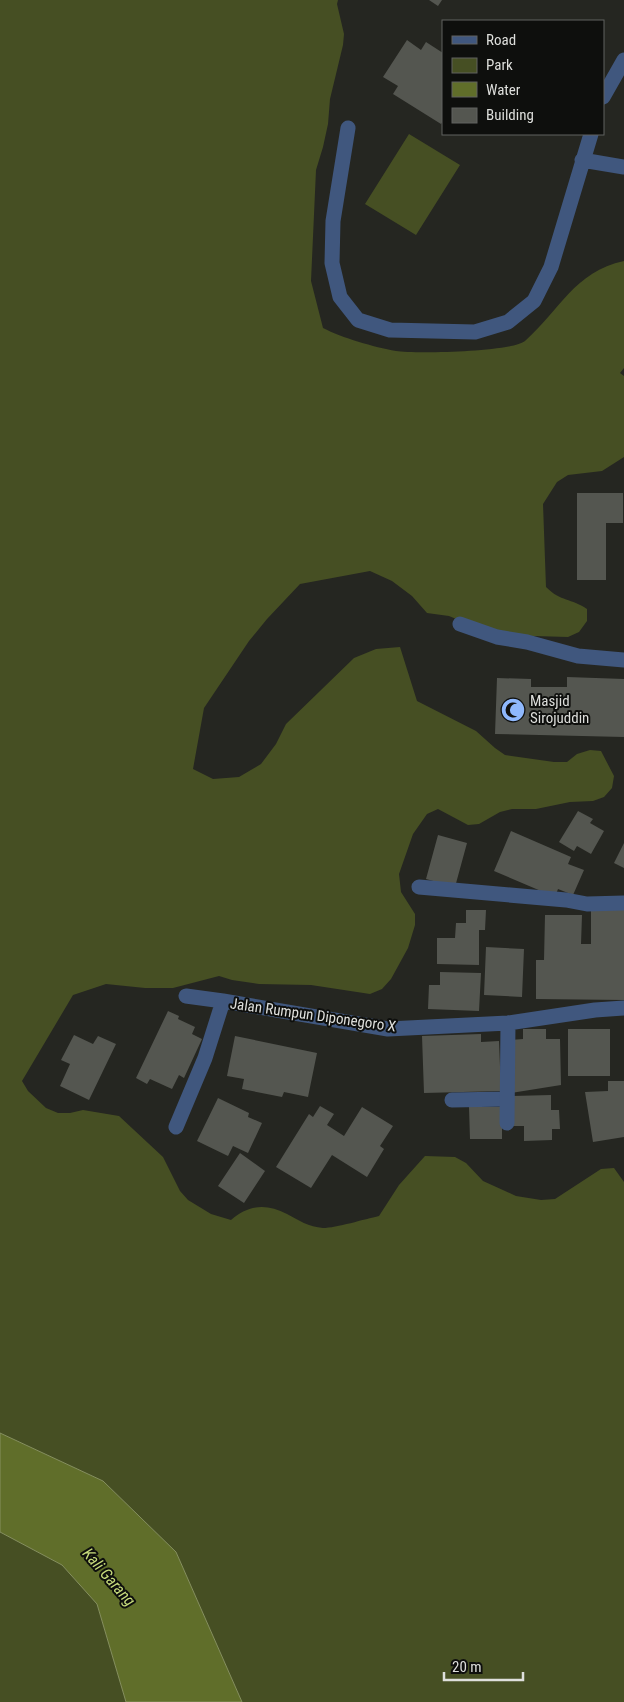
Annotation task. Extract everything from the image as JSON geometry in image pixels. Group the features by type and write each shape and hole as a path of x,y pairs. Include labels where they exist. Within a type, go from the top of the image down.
{"street":[{"path":"604,95 624,60"},
{"path":"348,128 333,222 332,263 340,297 358,320 390,330 475,332 508,322 534,301 551,267 590,135"},
{"path":"582,160 624,167"},
{"path":"460,624 497,637 527,642 578,656 624,660"},
{"path":"419,887 556,899 587,904 624,903"},
{"path":"186,996 223,1002"},
{"name":"Jalan Rumpun Diponegoro X","path":"176,1127 205,1058 223,1002 388,1029 508,1023 595,1010 624,1008"},
{"path":"508,1023 508,1124"},
{"path":"452,1100 508,1099"}],"green space":[{"path":"0,0 338,0 337,4 344,34 343,45 330,99 328,124 316,170 311,281 323,328 331,332 368,345 406,352 483,350 517,345 525,341 580,283 607,266 624,261 624,368 620,373 624,376 624,457 602,471 568,475 557,482 543,504 546,587 561,598 587,609 587,621 579,632 568,637 495,635 449,616 427,613 412,596 392,581 370,571 300,584 249,641 204,708 193,769 213,779 239,777 261,764 276,744 286,724 354,658 376,649 400,647 417,701 476,731 505,755 567,762 577,754 590,750 601,751 614,776 612,788 604,797 593,801 570,802 536,809 512,809 500,812 479,824 468,825 438,809 427,814 413,834 399,874 401,892 415,914 415,925 408,948 391,979 382,989 370,994 311,985 259,984 219,976 173,988 145,988 106,984 73,995 22,1081 28,1091 46,1108 58,1113 83,1110 119,1116 163,1157 180,1191 188,1200 211,1214 231,1220 244,1211 258,1207 279,1210 308,1225 323,1228 379,1216 399,1185 425,1156 455,1157 466,1163 483,1181 516,1196 541,1200 555,1199 601,1169 614,1168 624,1182 624,1702 242,1702 176,1552 103,1481 0,1433"},
{"path":"409,134 460,165 416,235 365,204"},
{"path":"0,1532 62,1565 97,1604 126,1702 0,1702"}],"water":[{"name":"Kali Garang","path":"0,1433 103,1481 176,1552 242,1702 126,1702 97,1604 62,1565 0,1532"}],"building":[{"path":"429,0 442,0 438,6"},
{"path":"407,40 421,50 426,42 442,52 441,124 393,94 398,86 383,77"},
{"path":"577,493 623,493 623,523 606,523 606,580 577,580"},
{"path":"567,677 624,679 624,737 495,734 497,678 531,679 531,687 567,687"},
{"path":"578,811 593,819 590,823 604,831 591,854 577,846 574,851 559,842"},
{"path":"511,831 571,857 568,864 584,870 573,895 558,889 555,897 494,871"},
{"path":"438,835 467,843 455,887 426,879"},
{"path":"624,843 624,868 614,863"},
{"path":"591,905 624,905 624,1000 536,999 536,960 544,960 545,915 582,915 581,944 591,944"},
{"path":"466,910 486,910 485,930 479,930 479,965 437,964 437,938 455,938 456,923 466,923"},
{"path":"486,947 524,949 522,997 484,995"},
{"path":"440,972 481,973 479,1011 428,1009 429,985 440,985"},
{"path":"168,1011 179,1016 178,1019 195,1027 192,1034 202,1039 184,1078 179,1075 172,1089 150,1079 147,1084 136,1078"},
{"path":"523,1029 546,1029 546,1039 560,1039 561,1085 511,1093 510,1040 523,1039"},
{"path":"568,1029 610,1029 610,1076 568,1076"},
{"path":"481,1034 481,1042 499,1041 501,1091 424,1093 422,1036"},
{"path":"74,1035 93,1044 98,1036 116,1044 89,1100 60,1086 70,1064 61,1060"},
{"path":"235,1036 317,1053 308,1097 284,1092 282,1097 242,1089 244,1079 227,1076"},
{"path":"608,1081 624,1081 624,1137 593,1142 585,1092 608,1091"},
{"path":"551,1095 551,1110 559,1110 560,1129 552,1129 552,1140 524,1141 524,1126 513,1126 512,1096"},
{"path":"218,1098 249,1113 248,1117 262,1123 248,1153 233,1146 228,1156 197,1141"},
{"path":"320,1106 334,1114 327,1125 344,1136 362,1107 393,1126 380,1146 384,1149 367,1177 332,1155 311,1188 276,1167 309,1114 313,1117"},
{"path":"469,1107 502,1107 502,1139 470,1139"},
{"path":"240,1153 265,1171 244,1203 218,1186"}],"place":[{"name":"Masjid Sirojuddin","path":"513,710"}]}
